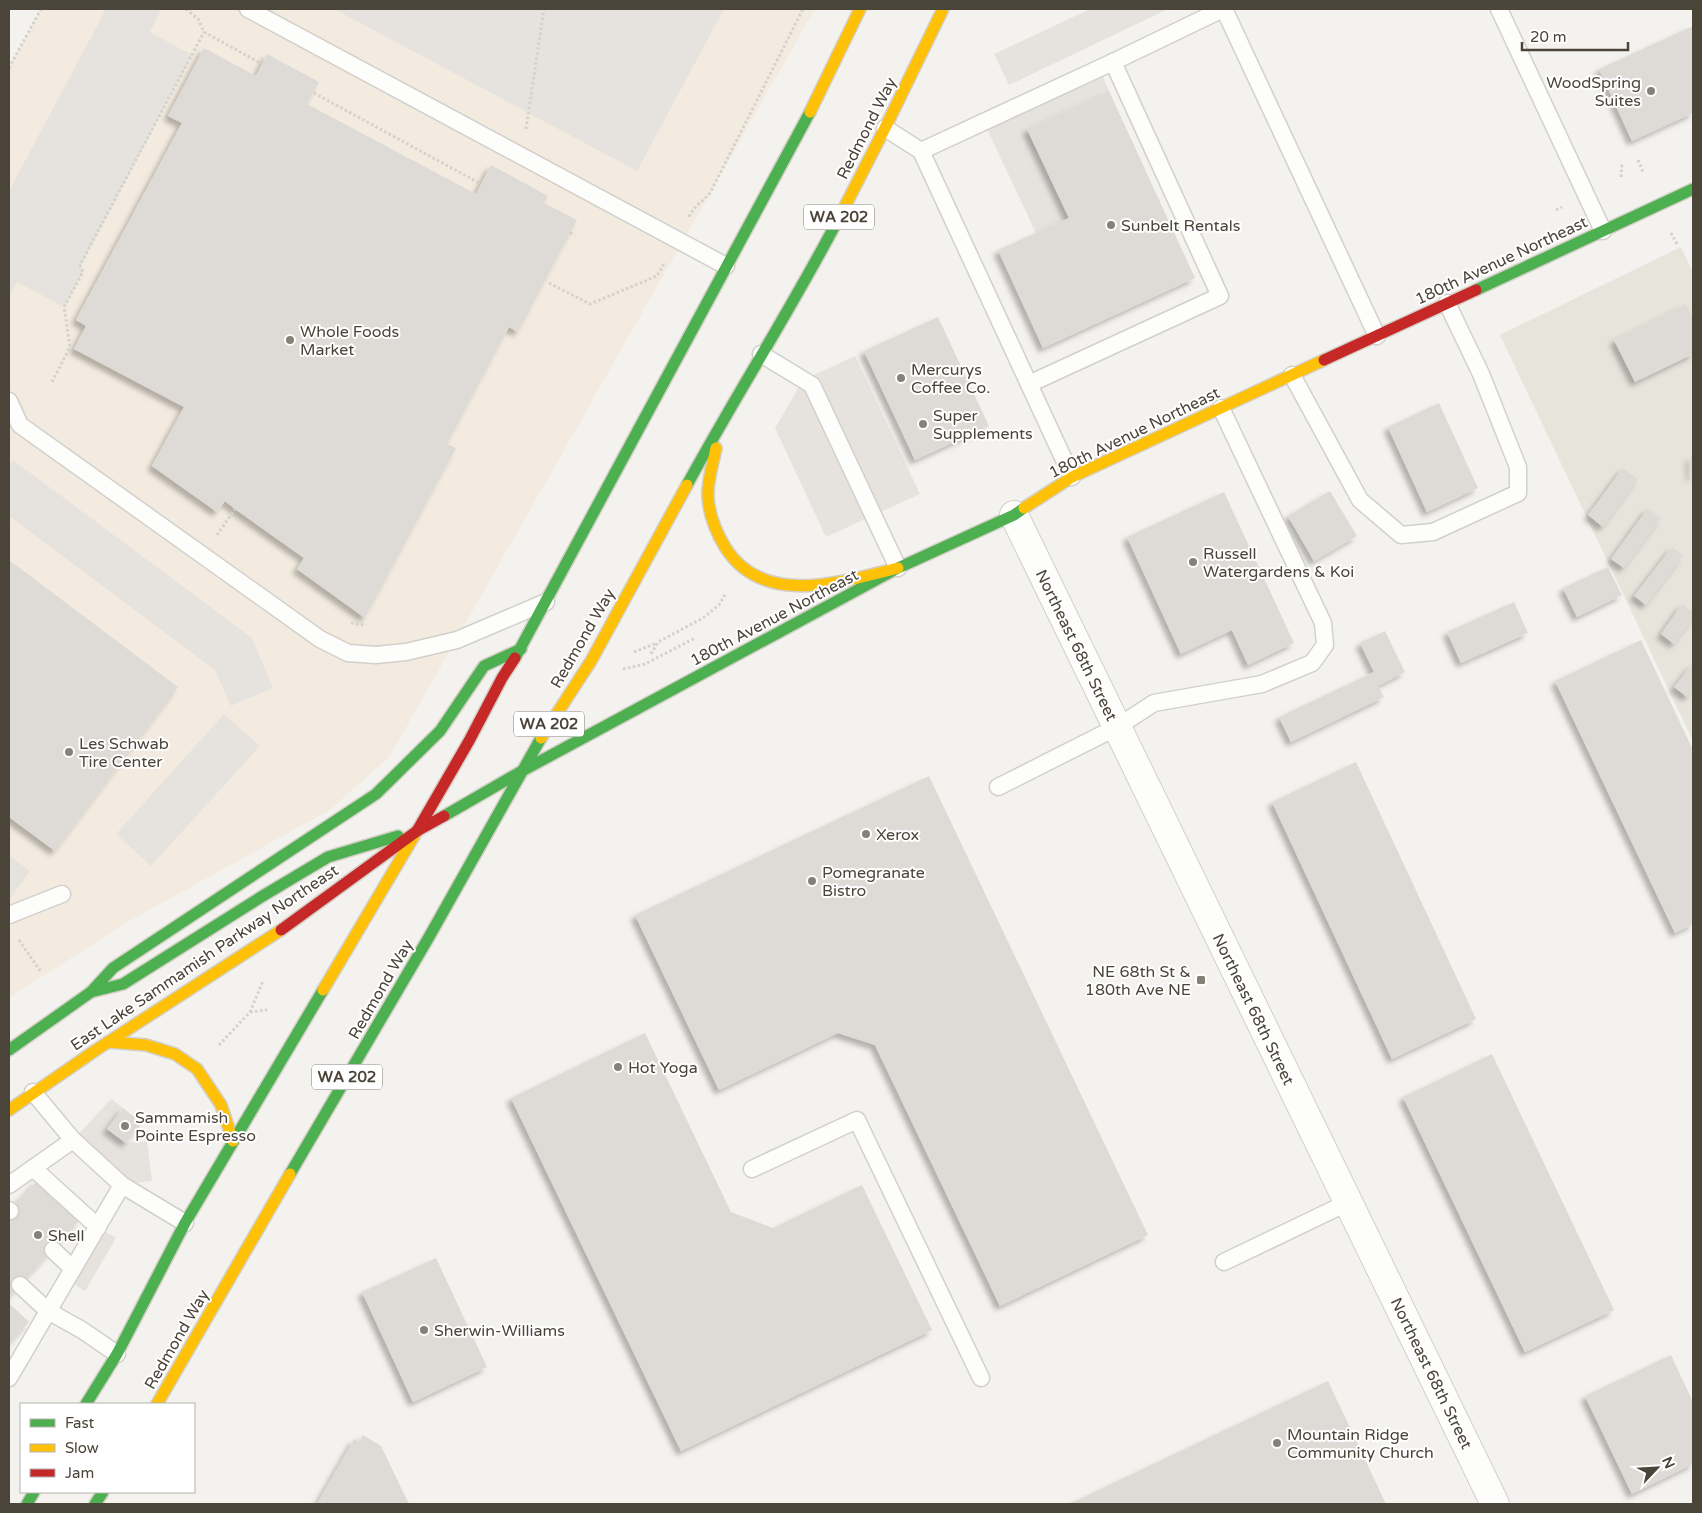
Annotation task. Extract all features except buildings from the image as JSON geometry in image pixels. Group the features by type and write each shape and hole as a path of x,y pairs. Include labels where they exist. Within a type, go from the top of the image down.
{"main road":[{"path":"87,1403 117,1354 185,1223 417,831 502,678 548,601 726,266 798,136 860,9"},
{"name":"Redmond Way","path":"158,1403 429,936 548,726 591,661 723,419 824,244 885,128 943,9"},
{"name":"180th Avenue Northeast","path":"522,771 898,568 1014,514 1072,477 1693,189"},
{"path":"723,419 710,477 708,499 713,523 723,545 735,560 753,574 773,583 798,586 840,582 898,568"},
{"path":"92,992 114,968 376,794 440,731 484,666 521,648"},
{"name":"East Lake Sammamish Parkway Northeast","path":"9,1110 108,1042 294,921 417,831 522,771"},
{"name":"East Lake Sammamish Parkway Northeast","path":"9,1050 92,992 123,984 261,897 328,858 417,831"},
{"path":"108,1042 146,1045 175,1054 197,1069 221,1106 233,1141"},
{"path":"27,1504 33,1493"},
{"path":"95,1504 101,1493"}],"street":[{"name":"Northeast 68th Street","path":"1014,514 1495,1504"}],"lane":[{"path":"248,9 726,266"},
{"path":"921,151 1224,9 1377,336"},
{"path":"1499,9 1603,231"},
{"path":"1029,384 1220,296 1113,62"},
{"path":"885,128 921,151 1072,477"},
{"path":"1292,375 1360,500 1401,535 1433,532 1518,493 1518,467 1482,374 1447,303"},
{"path":"761,354 812,385 898,568"},
{"path":"9,401 20,425 320,639 348,653 376,655 406,652 458,640 548,601"},
{"path":"998,787 1116,727 1154,704 1262,684 1312,663 1325,645 1323,623 1221,408"},
{"path":"9,915 62,894"},
{"path":"33,1092 74,1140 122,1185 185,1223"},
{"path":"752,1169 857,1120 981,1378"},
{"path":"9,1185 74,1140"},
{"path":"33,1168 98,1227"},
{"path":"9,1378 122,1185"},
{"path":"1224,1262 1348,1202"},
{"path":"53,1250 73,1269"},
{"path":"20,1285 48,1311 82,1330 117,1354"}],"path":[{"path":"9,68 41,9"},
{"path":"186,9 198,19 204,32 262,64"},
{"path":"523,156 544,9"},
{"path":"549,283 590,304 657,276 694,207 704,202 710,193 803,9"},
{"path":"52,382 70,347 64,307 83,272 80,265 204,32"},
{"path":"314,92 481,184"},
{"path":"1638,160 1643,172"},
{"path":"1621,177 1622,163"},
{"path":"1556,210 1563,206"},
{"path":"1670,230 1676,244"},
{"path":"570,233 575,235"},
{"path":"215,538 235,509"},
{"path":"634,652 658,642 703,618 719,605 727,591"},
{"path":"348,622 367,626"},
{"path":"651,654 658,642"},
{"path":"14,936 19,940 41,972"},
{"path":"218,1046 250,1012 264,977"},
{"path":"250,1012 267,1010"}],"shaded area":[{"path":"41,9 815,9 390,756 330,810 126,923 9,998 9,67"},
{"path":"106,9 162,9 150,32 192,55 81,265 83,272 64,307 17,282 9,297 9,191"},
{"path":"334,9 724,9 637,171"},
{"path":"1090,9 1168,9 1009,85 994,54"},
{"path":"1103,77 1109,91 1027,129 1069,218 1036,233 987,129"},
{"path":"1681,247 1693,273 1693,741 1500,335"},
{"path":"855,356 920,494 826,537 775,428 803,380"},
{"path":"13,460 252,638 273,688 231,706 215,670 9,516 9,466"},
{"path":"224,714 260,746 151,866 116,834"},
{"path":"9,855 30,871 9,900"},
{"path":"111,1099 123,1108 107,1129 126,1143 147,1141 152,1181 122,1185 73,1140"},
{"path":"98,1227 116,1238 85,1291 66,1279"}],"traffic: fast":[{"path":"515,658 810,112"},
{"path":"1476,290 1693,189"},
{"path":"687,485 805,281 842,212"},
{"path":"444,816 522,771 898,568 1014,515 1024,508"},
{"path":"91,992 113,968 376,794 440,731 484,666 521,649"},
{"path":"290,1174 429,937 541,738"},
{"path":"9,1050 91,992 123,984 328,857 398,836"},
{"path":"87,1403 117,1354 185,1223 323,990"},
{"path":"27,1504 33,1493"},
{"path":"95,1504 102,1493"}],"traffic: slow":[{"path":"810,112 860,9"},
{"path":"842,212 943,9"},
{"path":"1024,508 1072,477 1324,360"},
{"path":"716,448 708,485 710,510 725,547 741,566 760,578 782,584 805,586 829,584 898,568"},
{"path":"541,738 591,661 687,485"},
{"path":"323,990 417,831"},
{"path":"9,1110 96,1050 281,930"},
{"path":"108,1042 146,1045 175,1054 197,1069 221,1105 233,1141"},
{"path":"158,1403 290,1174"}],"traffic: jam":[{"path":"1324,360 1476,290"},
{"path":"417,831 515,658"},
{"path":"281,930 417,831 444,816"}],"place":[{"name":"WoodSpring Suites","path":"1651,91"},
{"name":"Sunbelt Rentals","path":"1111,225"},
{"name":"Whole Foods Market","path":"290,340"},
{"name":"Mercurys Coffee Co.","path":"901,378"},
{"name":"Super Supplements","path":"923,424"},
{"name":"Russell Watergardens & Koi","path":"1193,562"},
{"name":"Les Schwab Tire Center","path":"69,752"},
{"name":"Xerox","path":"866,834"},
{"name":"Pomegranate Bistro","path":"812,881"},
{"name":"NE 68th St & 180th Ave NE","path":"1201,980"},
{"name":"Hot Yoga","path":"618,1067"},
{"name":"Sammamish Pointe Espresso","path":"125,1126"},
{"name":"Shell","path":"38,1235"},
{"name":"Sherwin-Williams","path":"424,1330"},
{"name":"Mountain Ridge Community Church","path":"1277,1443"}]}
